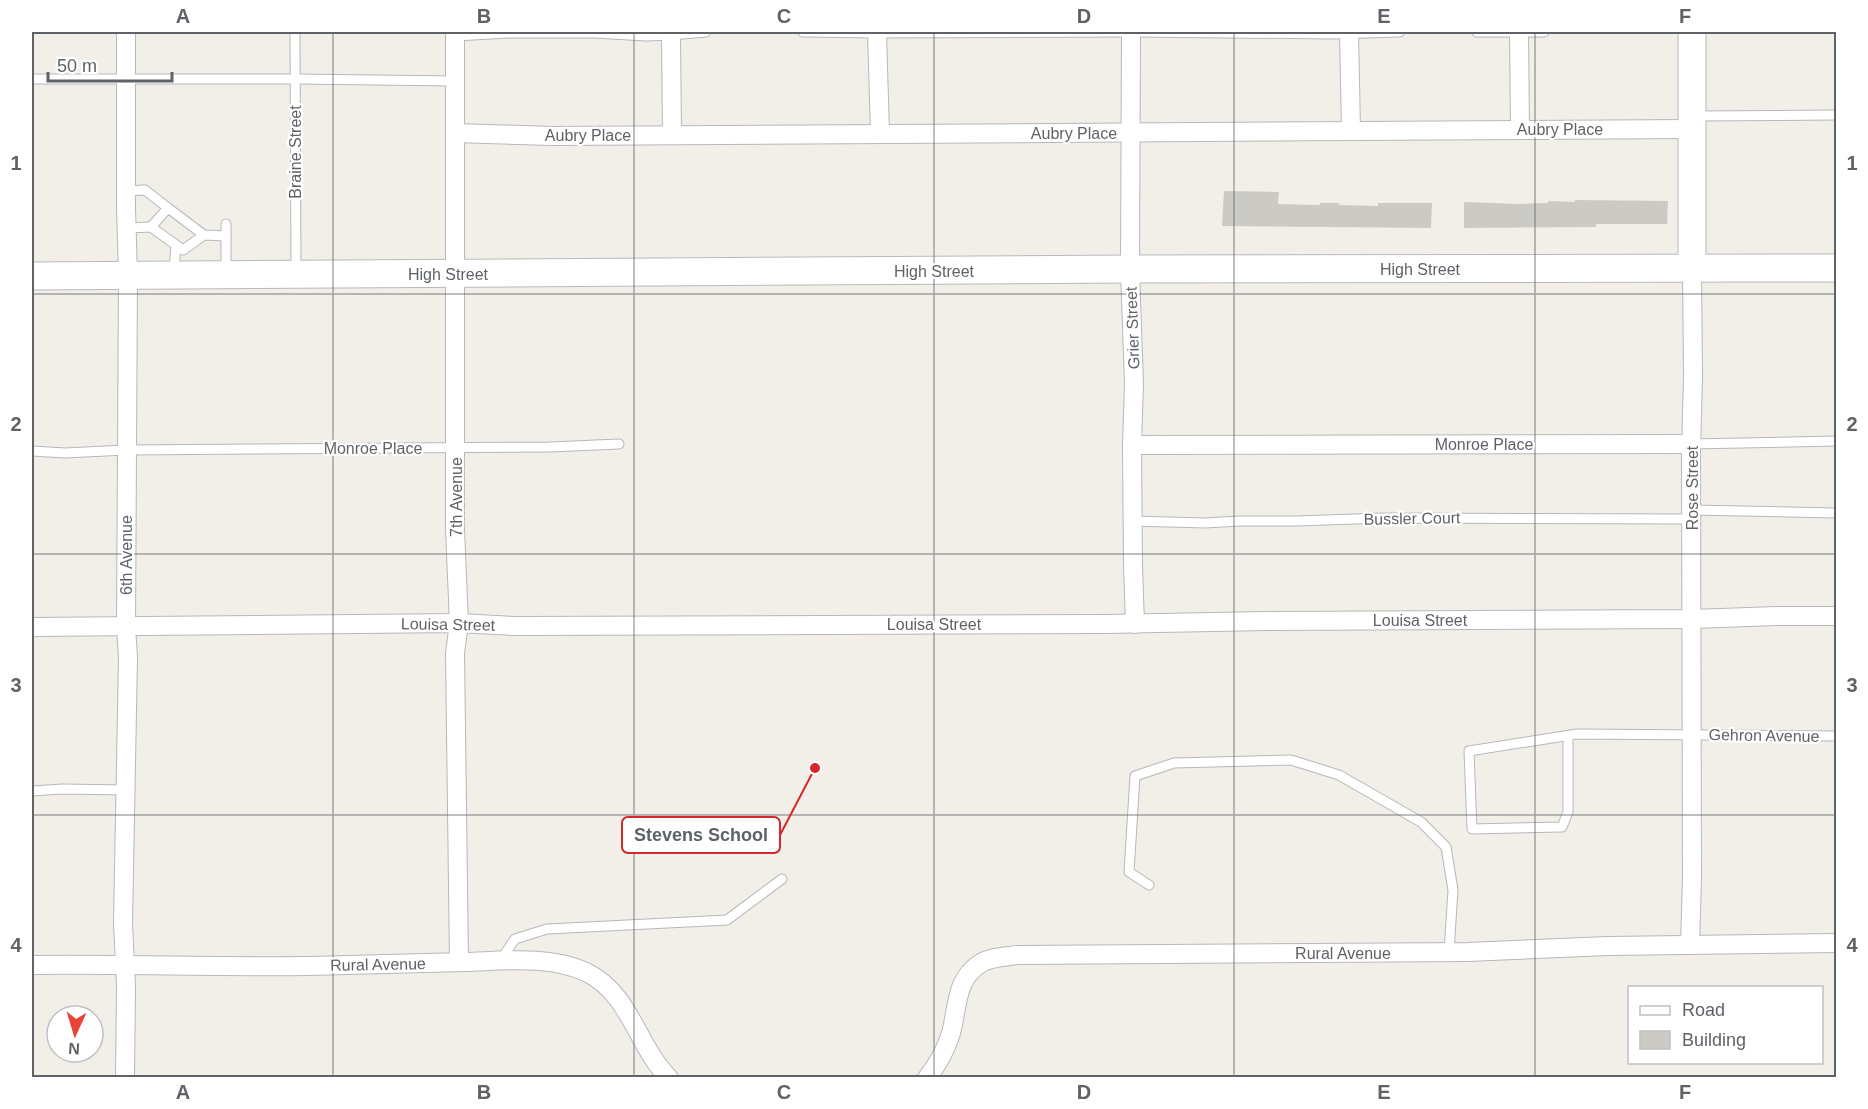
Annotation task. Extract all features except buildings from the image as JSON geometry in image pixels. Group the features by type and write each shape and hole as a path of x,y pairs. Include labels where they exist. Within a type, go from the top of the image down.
{"main road":[{"name":"Rose Street","path":"1692,32 1692,268"},
{"name":"High Street","path":"32,276 1130,269 1836,268"}],"street":[{"name":"6th Avenue","path":"125,1077 123,923 128,657 126,627 128,275 126,32"},
{"name":"Grier Street","path":"1132,32 1130,269 1134,384 1132,521 1135,624"},
{"path":"1519,32 1520,129"},
{"name":"7th Avenue","path":"455,34 455,531 459,623 455,653 459,962"},
{"path":"1349,34 1351,130"},
{"path":"671,35 672,135"},
{"path":"877,39 880,133"},
{"name":"Aubry Place","path":"455,133 553,136 1130,133 1520,129 1692,122"},
{"name":"Rose Street","path":"1690,945 1692,879 1692,268"},
{"name":"Monroe Place","path":"1132,445 1691,444"},
{"name":"Louisa Street","path":"32,627 459,623 514,626 1135,624 1836,616"},
{"name":"Rural Avenue","path":"927,1077 945,1052 961,986 968,973 988,960 1017,954 1449,952 1836,943"},
{"name":"Rural Avenue","path":"32,965 307,966 500,961 560,964 586,973 620,1000 630,1014 652,1057 669,1077"}],"lane":[{"name":"Braine Street","path":"295,32 296,273"},
{"path":"455,34 671,35 706,32"},
{"path":"803,32 877,39 1132,32 1349,34 1400,32"},
{"path":"1477,32 1544,32"},
{"path":"32,79 455,81"},
{"name":"Aubry Place","path":"1692,122 1836,115"},
{"path":"126,191 145,190 204,235 226,236"},
{"path":"151,227 168,208"},
{"path":"226,224 226,274"},
{"path":"126,228 151,227 183,250 204,235"},
{"path":"173,275 176,245"},
{"name":"Monroe Place","path":"1691,444 1836,441"},
{"name":"Monroe Place","path":"32,451 64,453 126,450 619,444"},
{"name":"Bussler Court","path":"1132,521 1205,523 1240,520 1836,513"},
{"name":"Gehron Avenue","path":"1568,736 1568,812 1562,827 1472,829 1469,751 1577,734 1836,736"},
{"path":"1149,885 1129,872 1135,776 1174,763 1291,760 1339,775 1421,822 1446,847 1453,890 1449,952"},
{"path":"32,791 126,790"},
{"path":"500,961 515,939 548,929 727,920 782,879"}],"place":[{"name":"Stevens School","path":"815,768"}]}
